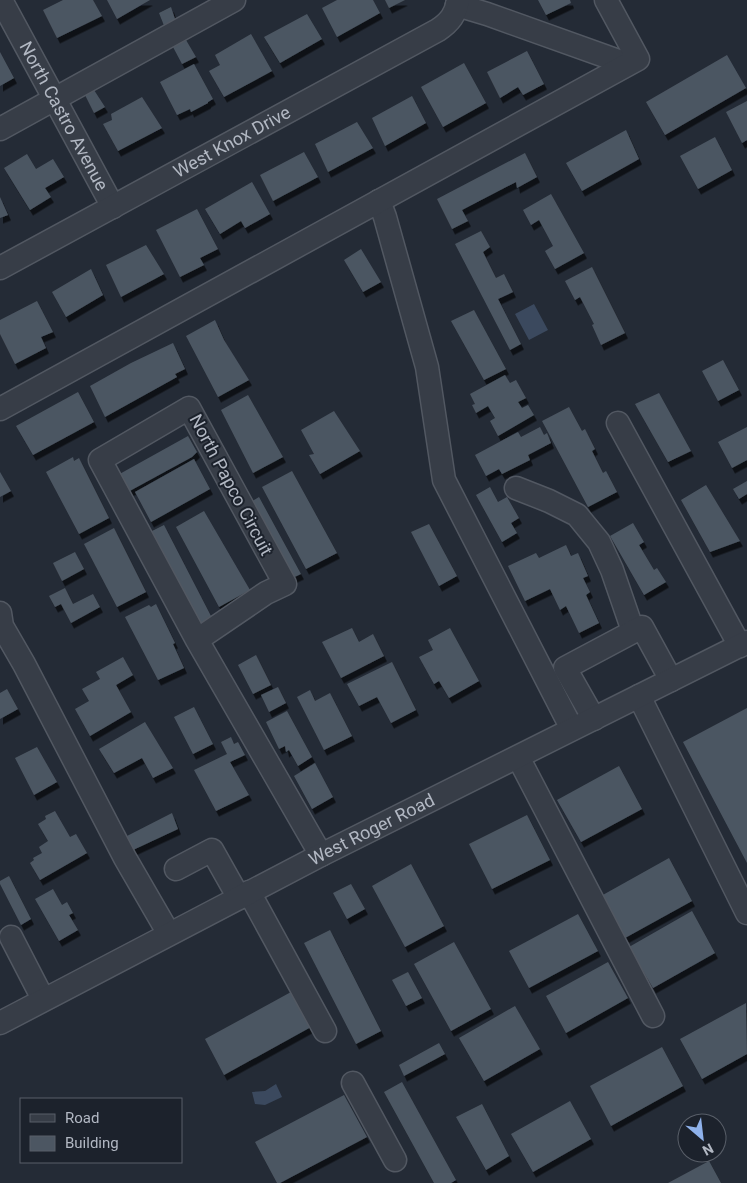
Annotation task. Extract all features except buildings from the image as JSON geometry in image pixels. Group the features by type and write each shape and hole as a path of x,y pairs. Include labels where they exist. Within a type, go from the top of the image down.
{"street":[{"name":"North Castro Avenue","path":"1,0 113,207"},
{"path":"0,129 234,0"},
{"path":"0,408 638,59 606,0"},
{"path":"457,5 627,64"},
{"name":"West Knox Drive","path":"0,268 438,30 453,16 457,5"},
{"path":"379,200 427,367 444,480 572,729"},
{"name":"North Papco Circuit","path":"197,640 266,592 285,584 189,408 100,460 197,640 321,855"},
{"path":"618,423 744,644"},
{"path":"516,488 577,515 598,542 612,570 633,631"},
{"path":"0,613 2,626 24,664 125,858 169,934"},
{"path":"594,719 565,668 633,631 642,627 671,680"},
{"name":"West Roger Road","path":"0,1023 321,855 744,644"},
{"path":"639,696 747,913"},
{"path":"518,756 653,1016"},
{"path":"176,869 212,850 244,895 326,1031"},
{"path":"11,937 43,999"},
{"path":"353,1082 395,1160"}],"water":[{"path":"534,304 548,330 529,340 515,314"},
{"path":"276,1084 282,1097 265,1105 255,1104 252,1092 265,1091"}]}
